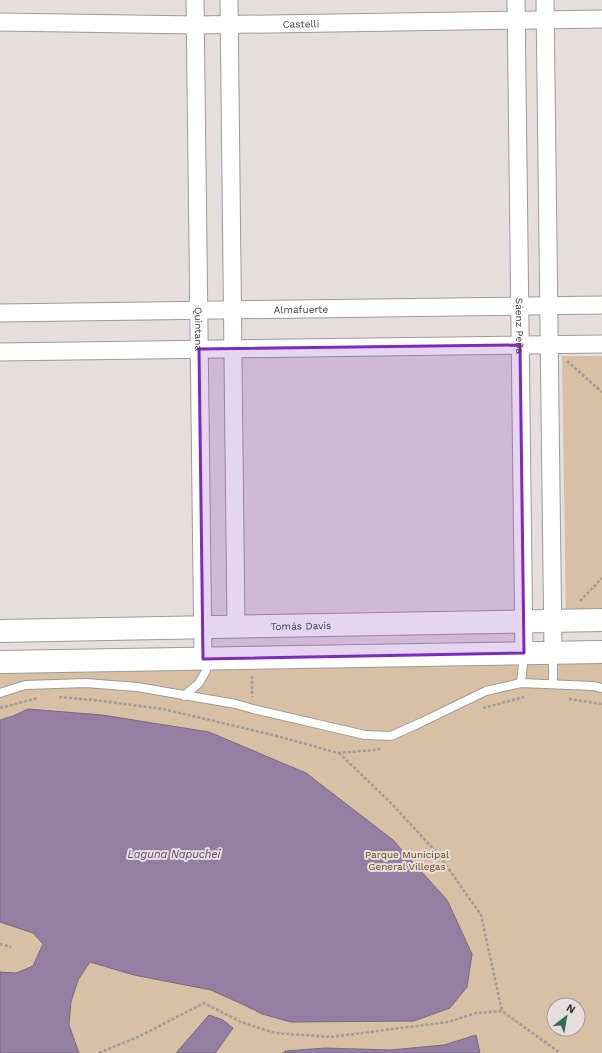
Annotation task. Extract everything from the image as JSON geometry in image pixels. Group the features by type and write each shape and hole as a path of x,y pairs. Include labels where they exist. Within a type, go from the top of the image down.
{"street":[{"name":"Quintana","path":"195,0 203,659"},
{"path":"229,0 236,627"},
{"name":"Sáenz Peña","path":"516,0 524,653"},
{"path":"545,0 553,652"},
{"name":"Castelli","path":"0,22 196,25 602,19"},
{"name":"Almafuerte","path":"0,313 602,305"},
{"path":"0,352 602,344"},
{"name":"Tomás Davis","path":"0,631 602,620"},
{"path":"0,662 602,652"}],"lane":[{"path":"553,652 553,684"},
{"path":"521,683 524,653"},
{"path":"184,696 199,682 206,671 203,659"},
{"path":"0,693 25,685 86,683 137,687 236,704 364,735 391,736 486,691 521,683 593,686 602,688"}],"path":[{"path":"562,356 602,392"},
{"path":"576,605 602,578"},
{"path":"252,658 252,709"},
{"path":"338,753 392,804 439,855 481,915 502,1011"},
{"path":"0,944 11,947"},
{"path":"99,1053 140,1036 204,1003 241,1022 275,1033 331,1037 448,1022 476,1013 502,1011 560,1053"}],"highlighted area":[{"path":"520,345 524,653 203,659 199,349"}],"green space":[{"path":"562,356 602,356 602,615 566,615"},
{"name":"Parque Municipal General Villegas","path":"602,662 602,1053 0,1053 0,672"}],"water":[{"name":"Laguna Napuchei","path":"28,709 102,715 209,732 306,773 393,840 447,900 472,954 467,987 450,1008 414,1021 291,1022 262,1014 211,990 134,975 90,962 78,980 71,1002 69,1025 79,1053 0,1053 0,972 16,973 33,966 43,944 33,933 0,922 0,720"},
{"path":"209,1015 223,1020 233,1028 216,1052 176,1053"},
{"path":"476,1035 480,1053 282,1053 286,1051 325,1048 390,1050 444,1045"}]}
